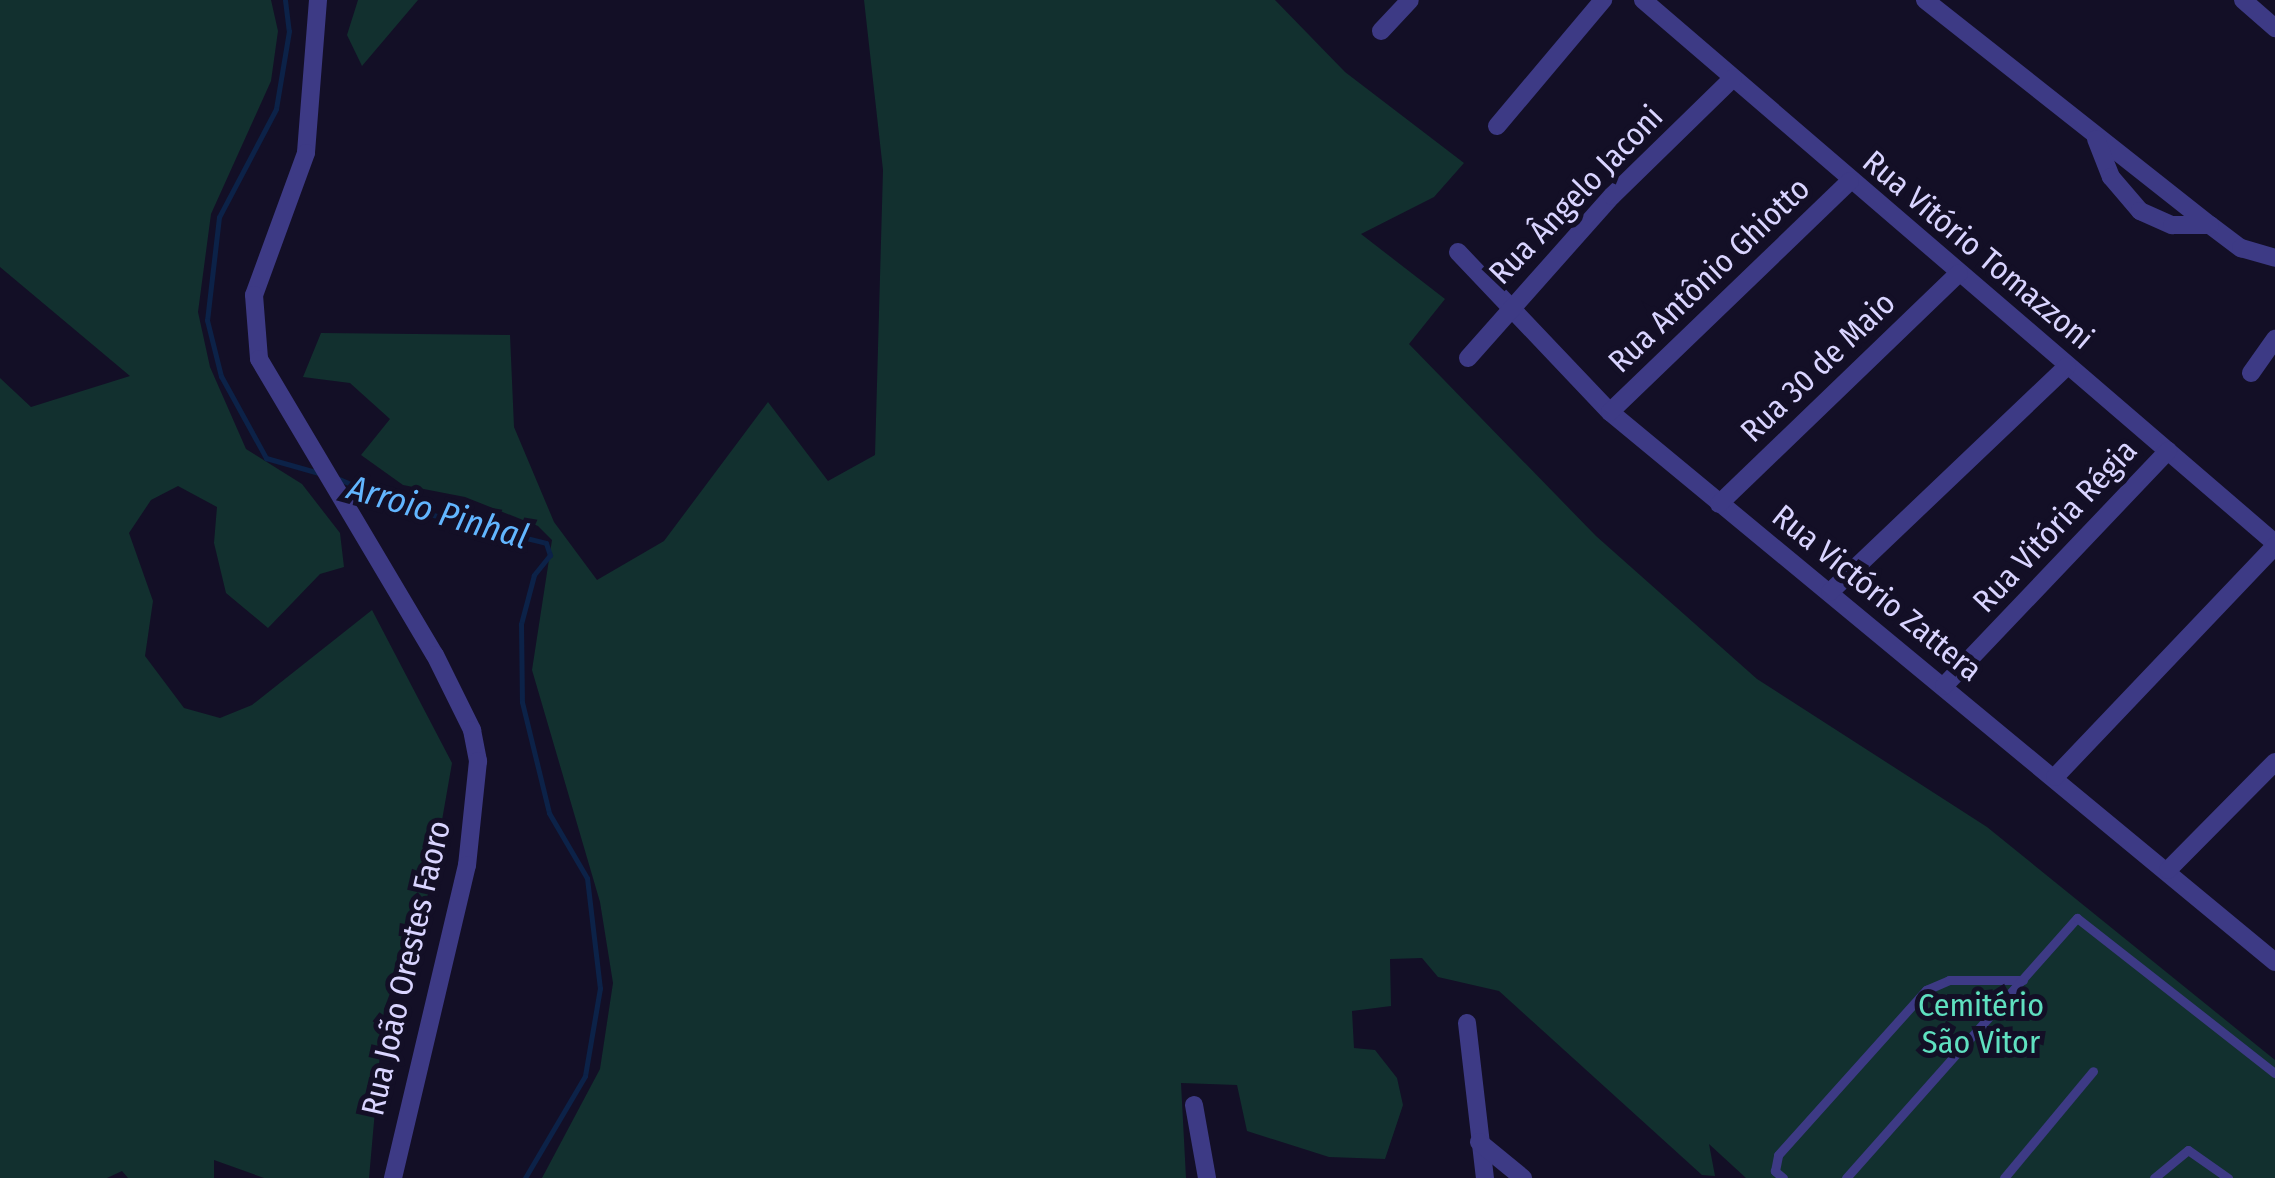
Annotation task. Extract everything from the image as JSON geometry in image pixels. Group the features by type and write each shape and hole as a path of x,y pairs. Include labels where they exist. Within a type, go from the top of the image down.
{"street":[{"name":"Rua João Orestes Faoro","path":"318,0 306,153 254,295 259,359 436,655 472,730 478,761 467,864 392,1178"},
{"path":"1381,31 1410,0"},
{"path":"1498,126 1602,0"},
{"name":"Rua Vitório Tomazzoni","path":"1643,0 2275,545"},
{"path":"1925,0 2241,248 2275,258"},
{"path":"2242,0 2275,28"},
{"name":"Rua Ângelo Jaconi","path":"1468,358 1509,307 1732,78"},
{"path":"2095,137 2111,177 2140,211 2172,226 2210,225"},
{"name":"Rua Antônio Ghiotto","path":"1610,412 1850,181"},
{"name":"Rua Victório Zattera","path":"1458,252 1610,412 2273,956"},
{"name":"Rua 30 de Maio","path":"1719,504 1959,273"},
{"path":"2251,373 2275,339"},
{"path":"1830,592 2067,366"},
{"name":"Rua Vitória Régia","path":"1944,686 2168,451"},
{"path":"2055,778 2275,545"},
{"path":"2168,870 2275,762"},
{"path":"1467,1023 1484,1178"},
{"path":"1194,1104 1207,1178"},
{"path":"1479,1142 1522,1178"}],"lane":[{"path":"1846,1178 2069,924 2088,920 2275,1072"},
{"path":"1783,1178 1775,1171 1778,1155 1926,990 1948,980 2023,980"},
{"path":"2004,1178 2093,1072"},
{"path":"2154,1178 2188,1150 2228,1178"}],"green space":[{"path":"0,0 271,0 278,31 271,81 211,214 198,312 210,367 246,449 302,484 340,533 344,567 320,574 268,628 226,593 214,543 217,507 178,486 151,500 129,533 153,601 145,656 184,708 220,718 252,705 372,610 452,763 430,889 384,1009 369,1178 264,1178 214,1160 214,1178 128,1178 122,1171 107,1178 0,1178 0,378 31,407 130,376 0,267"},
{"path":"358,0 418,0 362,66 347,35"},
{"name":"Cemitério São Vitor","path":"864,0 1275,0 1345,72 1464,163 1434,197 1361,234 1445,299 1409,344 1596,536 1757,679 1987,827 2275,1060 2275,1178 1746,1178 1709,1144 1715,1176 1702,1175 1499,991 1438,977 1422,958 1390,959 1391,1006 1352,1011 1354,1048 1375,1050 1397,1078 1403,1105 1385,1159 1329,1157 1247,1131 1237,1085 1181,1083 1186,1178 542,1178 600,1069 613,983 600,902 532,670 552,540 538,526 465,497 403,485 361,455 390,419 350,383 303,377 321,333 510,335 514,427 554,522 597,580 664,541 768,402 828,481 875,455 883,170"}],"waterway":[{"name":"Arroio Pinhal","path":"285,0 289,31 276,109 219,217 207,320 221,376 266,458 319,473"},
{"name":"Arroio Pinhal","path":"339,479 409,509 546,543 550,555 534,575 521,624 522,702 549,813 587,878 600,988 585,1076 525,1178"}]}
